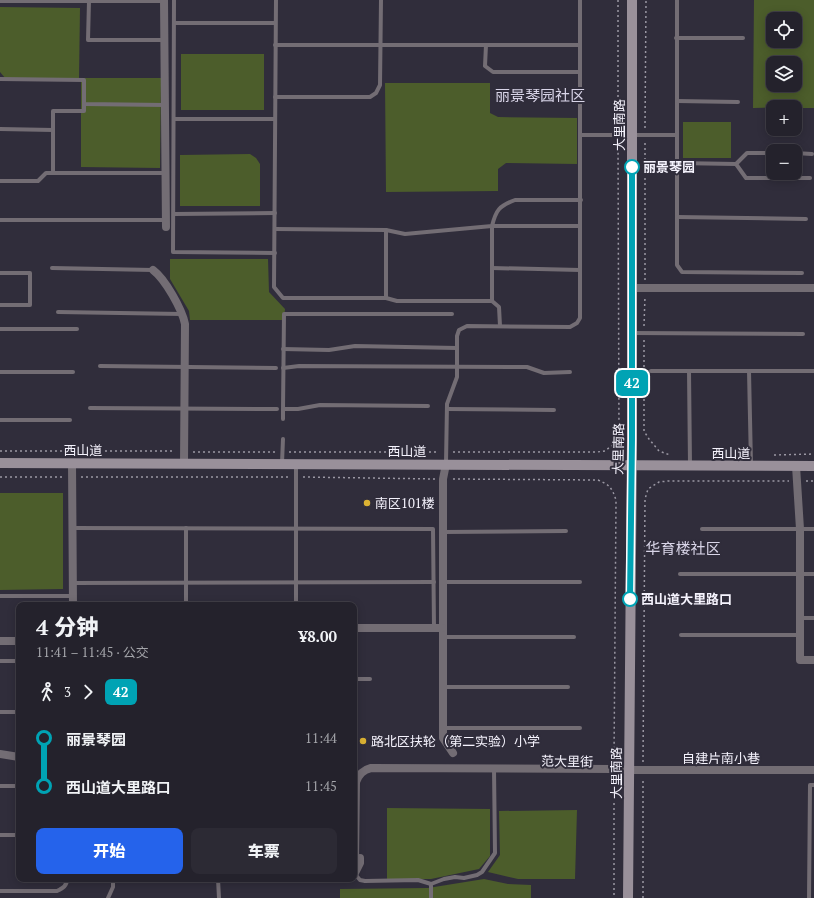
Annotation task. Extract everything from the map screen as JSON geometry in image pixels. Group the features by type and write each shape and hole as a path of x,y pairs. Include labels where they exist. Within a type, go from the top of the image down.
{"street":[{"path":"164,0 166,224"},
{"name":"大里南路","path":"628,898 632,333 632,0"},
{"path":"153,270 160,275 183,314 185,324 184,463"},
{"path":"632,288 814,288"},
{"name":"西山道","path":"0,463 814,466"},
{"path":"72,463 73,602"},
{"path":"446,464 443,479 440,631 444,738 453,752"},
{"path":"796,466 800,529 800,660 814,660"},
{"path":"357,628 440,631"},
{"path":"0,641 16,641"},
{"path":"0,754 16,756"},
{"path":"0,758 16,760"},
{"name":"范大里街","path":"357,779 359,774 365,769 371,768 629,770"},
{"name":"范大里街","path":"357,868 360,863 360,786 362,779 368,774 494,770"},
{"name":"自建片南小巷","path":"629,770 814,770"}],"lane":[{"path":"0,0 164,0"},
{"path":"174,0 173,252 275,253"},
{"path":"276,0 274,287 283,298 386,298 397,301 492,300"},
{"path":"276,97 370,97 376,93 380,85 381,0"},
{"path":"446,464 447,404 457,377 456,336 459,330 467,326 570,327 577,324 580,318 580,0"},
{"path":"677,0 677,266 682,272 802,273"},
{"path":"89,1 88,40 164,40"},
{"path":"174,23 276,23"},
{"path":"676,38 743,38"},
{"path":"276,45 580,45"},
{"path":"486,45 485,66 493,72 580,72"},
{"path":"0,79 84,80 84,111 53,111 54,173"},
{"path":"677,101 738,102"},
{"path":"84,104 165,106"},
{"path":"174,119 275,119"},
{"path":"0,129 53,130"},
{"path":"580,135 677,135"},
{"path":"677,163 736,164 747,153 766,153"},
{"path":"802,154 812,154"},
{"path":"736,164 746,178 810,178"},
{"path":"0,181 38,181 46,173 165,173"},
{"path":"500,326 499,307 492,300 492,226 496,212 505,204 515,200 581,200"},
{"path":"174,214 275,213"},
{"path":"677,217 806,219"},
{"path":"0,220 166,224"},
{"path":"275,229 386,230 405,234 492,226 580,226"},
{"path":"386,230 386,298"},
{"path":"52,268 153,270"},
{"path":"492,268 580,270"},
{"path":"0,273 30,273 30,305 0,305"},
{"path":"58,312 183,314"},
{"path":"283,419 284,314 452,314"},
{"path":"0,329 77,329"},
{"path":"632,333 803,334"},
{"path":"283,349 329,350 354,346 457,348"},
{"path":"100,366 276,368"},
{"path":"283,368 299,366 528,367 544,373 570,372"},
{"path":"651,372 814,371"},
{"path":"0,372 73,372"},
{"path":"689,372 690,466"},
{"path":"749,372 751,466"},
{"path":"283,409 298,409 320,405 428,406"},
{"path":"90,408 277,409"},
{"path":"447,409 554,410"},
{"path":"0,420 70,420"},
{"path":"282,463 283,440"},
{"path":"296,463 296,602"},
{"path":"73,528 433,528 434,582 440,631 574,636"},
{"path":"186,528 186,602"},
{"path":"702,529 814,529"},
{"path":"442,532 566,531"},
{"path":"680,574 814,574"},
{"path":"73,583 434,582"},
{"path":"442,582 580,582"},
{"path":"0,596 73,596"},
{"path":"800,618 814,618"},
{"path":"681,635 799,635"},
{"path":"0,661 16,661"},
{"path":"357,679 370,679"},
{"path":"443,687 568,687"},
{"path":"0,712 16,712"},
{"path":"443,728 580,728"},
{"path":"357,877 364,881 418,880 431,884 444,879 455,877 464,878 477,875 482,872 495,853 494,770"},
{"path":"809,898 812,848 810,785 814,785"},
{"path":"0,786 16,786"},
{"path":"0,835 16,835"},
{"path":"0,891 57,891 65,888 67,882"},
{"path":"108,898 113,887 113,882"},
{"path":"218,882 218,898"},
{"path":"431,884 432,898"}],"path":[{"path":"0,451 605,451 619,440 618,0"},
{"path":"646,0 644,431 649,440 659,451"},
{"path":"0,477 296,477 598,480 604,483 612,489 616,500 614,898"},
{"path":"643,898 645,499 648,488 659,482 668,481 814,481"}],"green space":[{"path":"754,0 814,0 814,108 802,108 802,100 766,100 766,108 753,108"},
{"path":"0,7 80,8 79,79 6,79 0,72"},
{"path":"181,54 264,54 264,110 181,110"},
{"path":"81,78 161,78 160,168 81,167"},
{"path":"385,83 490,83 490,113 498,117 577,118 577,164 506,163 498,169 498,191 386,192"},
{"path":"683,122 731,122 731,158 683,158"},
{"path":"250,154 256,158 260,164 260,206 180,206 180,155"},
{"path":"170,259 268,259 269,292 285,309 284,320 190,320 189,311 170,279"},
{"path":"0,493 63,493 63,589 0,590"},
{"path":"387,808 490,809 490,856 479,869 431,879 387,879"},
{"path":"577,810 575,879 518,879 488,872 500,855 499,811"},
{"path":"484,879 508,884 531,885 531,898 340,898 340,889 428,888"}],"bus line":[{"name":"42","path":"630,599 630,489 632,439 632,167"}],"place":[{"name":"丽景琴园","path":"632,167"},
{"name":"南区101楼","path":"367,503"},
{"name":"西山道大里路口","path":"630,599"},
{"name":"路北区扶轮（第二实验）小学","path":"363,741"}],"district":[{"name":"丽景琴园社区","path":"540,95"},
{"name":"华育楼社区","path":"683,548"}]}
